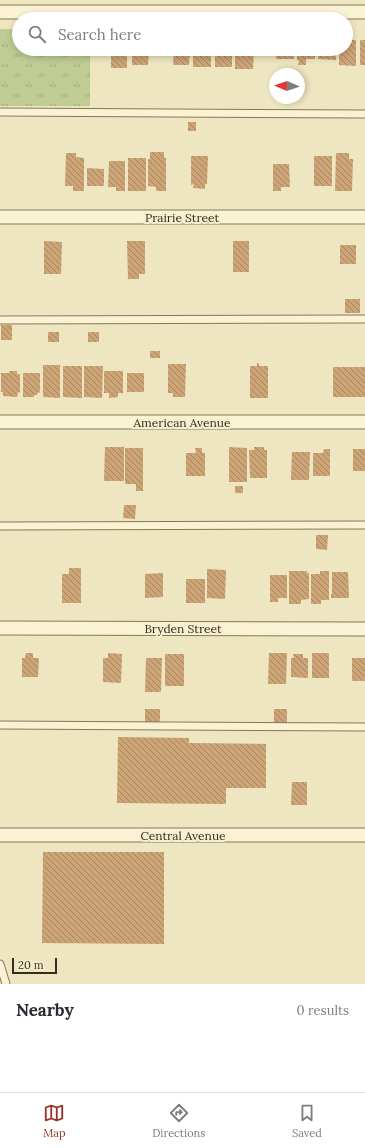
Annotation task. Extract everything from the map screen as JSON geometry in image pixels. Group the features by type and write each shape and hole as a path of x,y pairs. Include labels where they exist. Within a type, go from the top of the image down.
{"street":[{"path":"0,12 365,12"},
{"name":"Prairie Street","path":"0,217 365,217"},
{"name":"American Avenue","path":"0,422 365,422"},
{"name":"Bryden Street","path":"0,628 365,628"},
{"name":"Central Avenue","path":"0,835 365,835"}],"lane":[{"path":"0,112 365,114"},
{"path":"0,320 365,319"},
{"path":"0,526 365,525"},
{"path":"0,725 365,728"},
{"path":"0,964 6,984"}],"green space":[{"path":"0,29 12,29 12,56 90,56 90,106 0,106"}],"building":[{"path":"353,40 356,40 356,66 339,65 339,56 353,56"},
{"path":"360,40 365,40 365,65 360,65"},
{"path":"111,56 127,56 127,68 111,68"},
{"path":"132,56 149,56 148,65 132,65"},
{"path":"174,56 190,56 189,65 173,65"},
{"path":"193,56 211,56 211,67 193,67"},
{"path":"215,56 232,56 232,67 215,67"},
{"path":"235,56 254,56 253,69 235,69"},
{"path":"276,56 294,56 294,59 276,59"},
{"path":"297,56 315,56 315,59 306,59 306,65 298,65 299,60 297,60"},
{"path":"318,56 336,56 336,60 318,59"},
{"path":"188,122 196,122 196,131 188,131"},
{"path":"150,152 164,152 164,158 166,158 166,191 156,191 156,187 148,186 148,159 150,159"},
{"path":"66,153 76,153 76,157 84,158 84,191 73,191 73,186 65,186"},
{"path":"336,153 349,153 349,159 353,159 352,191 335,191"},
{"path":"191,156 208,156 207,184 205,184 205,189 193,188 194,184 191,185"},
{"path":"314,156 332,156 332,186 314,186"},
{"path":"128,158 146,158 146,191 128,191"},
{"path":"109,161 125,161 125,191 116,191 116,187 108,187"},
{"path":"273,164 289,164 290,187 281,187 281,191 273,191"},
{"path":"87,168 104,169 104,186 87,186"},
{"path":"44,241 62,242 61,274 44,274"},
{"path":"127,241 145,241 145,274 139,274 139,279 128,279"},
{"path":"233,241 249,241 249,272 233,272"},
{"path":"340,245 356,245 356,264 340,264"},
{"path":"345,299 360,299 360,313 345,313"},
{"path":"1,325 12,325 12,340 1,340"},
{"path":"48,332 59,332 59,342 48,342"},
{"path":"88,332 99,332 99,342 88,342"},
{"path":"150,351 160,351 160,358 150,358"},
{"path":"257,363 259,363 259,366 268,366 268,398 250,398 250,366 257,366"},
{"path":"168,364 186,364 185,397 173,397 173,393 168,393"},
{"path":"43,365 60,365 60,398 43,397"},
{"path":"63,366 82,366 82,398 63,397"},
{"path":"84,366 103,366 102,398 84,397"},
{"path":"333,367 365,367 365,397 333,397"},
{"path":"9,371 17,371 17,374 20,374 20,393 18,392 17,397 3,396 3,392 1,392 1,373 9,373"},
{"path":"104,371 123,371 123,393 118,393 118,397 109,398 109,393 104,393"},
{"path":"23,373 40,373 40,393 38,392 37,395 34,395 34,397 23,397"},
{"path":"127,373 144,373 144,392 127,392"},
{"path":"105,447 124,447 124,481 104,481"},
{"path":"229,447 247,448 247,482 229,482"},
{"path":"254,447 264,447 264,450 267,450 267,478 250,478 249,450 254,450"},
{"path":"125,448 143,448 143,491 136,491 136,484 125,484"},
{"path":"195,448 202,448 202,453 205,453 205,476 186,476 186,453 196,453"},
{"path":"324,449 330,449 330,476 313,476 313,453 323,453"},
{"path":"353,449 365,449 365,471 353,471"},
{"path":"292,452 310,452 309,480 291,480"},
{"path":"235,486 243,486 243,493 235,493"},
{"path":"124,505 136,505 135,519 123,518"},
{"path":"316,535 328,535 327,550 316,549"},
{"path":"69,568 81,568 81,603 62,603 62,574 69,574"},
{"path":"207,569 226,570 225,599 207,598"},
{"path":"289,571 307,571 307,573 309,573 309,599 301,600 301,604 289,604"},
{"path":"320,571 329,571 329,600 321,600 321,604 311,604 311,574 320,574"},
{"path":"332,572 348,572 349,598 331,598"},
{"path":"163,573 163,597 145,598 145,574"},
{"path":"270,575 287,575 287,598 278,598 278,602 270,602"},
{"path":"186,579 205,579 205,603 186,603"},
{"path":"26,653 33,653 33,658 39,658 38,677 22,677 22,658 25,658"},
{"path":"108,653 122,654 121,683 103,682 103,658 108,658"},
{"path":"269,653 287,653 286,684 268,684"},
{"path":"312,653 329,653 329,678 312,678"},
{"path":"165,654 184,654 184,686 165,686"},
{"path":"293,654 303,654 303,658 308,658 308,678 291,677 291,658 294,658"},
{"path":"146,658 162,658 161,692 145,692"},
{"path":"352,658 365,658 365,681 352,681"},
{"path":"145,709 160,709 160,725 145,724"},
{"path":"274,709 287,709 287,725 274,725"},
{"path":"118,737 189,738 189,743 266,744 266,788 226,788 226,804 117,803"},
{"path":"292,782 307,782 307,805 291,805"},
{"path":"43,852 164,852 164,944 42,943"}]}
